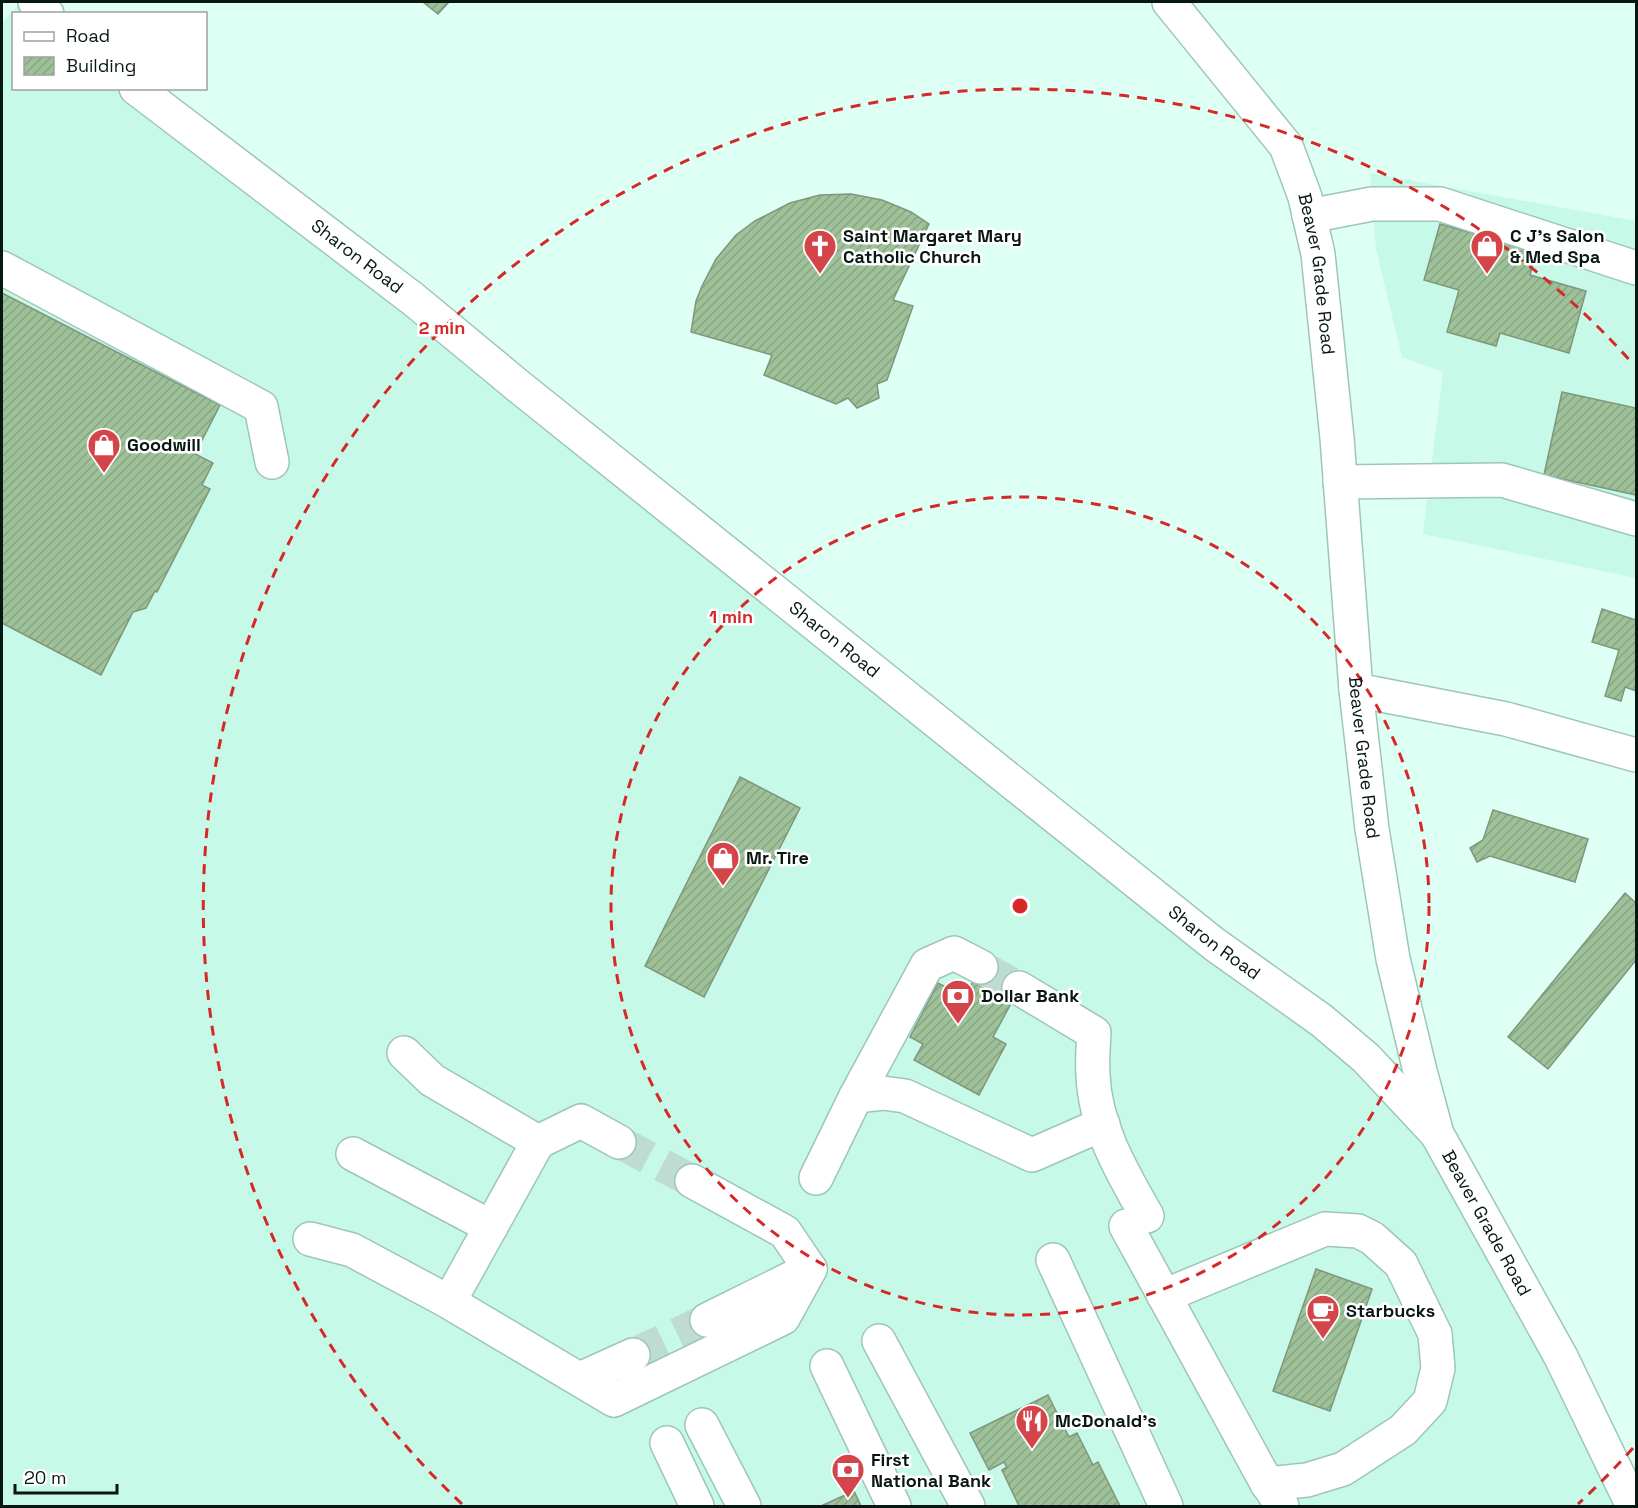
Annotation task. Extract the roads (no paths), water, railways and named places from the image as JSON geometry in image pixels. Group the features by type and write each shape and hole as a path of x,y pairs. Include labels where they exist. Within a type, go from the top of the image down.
{"street":[{"name":"Beaver Grade Road","path":"1169,2 1286,146 1310,216 1318,254 1340,482 1356,690 1372,829 1393,959 1437,1134 1561,1357 1628,1505"},
{"name":"Sharon Road","path":"139,90 413,299 1214,944 1321,1020 1366,1058 1437,1134"},
{"path":"1310,216 1372,204 1440,204 1636,268"},
{"path":"2,268 261,407 272,462"},
{"path":"1340,482 1502,480 1636,519"},
{"path":"1356,690 1506,719 1636,755"},
{"path":"816,1178 856,1096 927,965 954,953 981,967"},
{"path":"1019,988 1094,1033 1093,1076 1103,1124 1164,1296 1275,1495 1307,1480 1343,1468 1403,1430 1430,1401 1438,1368 1435,1334 1401,1264 1372,1238 1358,1231 1325,1229 1164,1296"},
{"path":"404,1053 432,1080 538,1142"},
{"path":"856,1096 883,1093 905,1096 1032,1155 1103,1124"},
{"path":"449,1302 538,1142 581,1121 619,1142"},
{"path":"353,1154 491,1227"},
{"path":"692,1181 786,1232 810,1269"},
{"path":"310,1239 352,1251 449,1302 614,1400 783,1318 810,1269"},
{"path":"1053,1260 1166,1506"},
{"path":"707,1320 810,1269"},
{"path":"879,1341 968,1506"},
{"path":"579,1379 633,1355"},
{"path":"827,1366 894,1506"},
{"path":"702,1425 744,1506"},
{"path":"667,1443 697,1506"}],"tunnel":[{"path":"981,967 1019,988"},
{"path":"619,1142 692,1181"},
{"path":"633,1355 707,1320"}],"place":[{"name":"Saint Margaret Mary Catholic Church","path":"820,275"},
{"name":"C J's Salon & Med Spa","path":"1487,275"},
{"name":"Goodwill","path":"104,474"},
{"name":"Mr. Tire","path":"723,887"},
{"name":"Dollar Bank","path":"958,1025"},
{"name":"Starbucks","path":"1323,1340"},
{"name":"McDonald's","path":"1032,1450"},
{"name":"First National Bank","path":"848,1499"}]}
